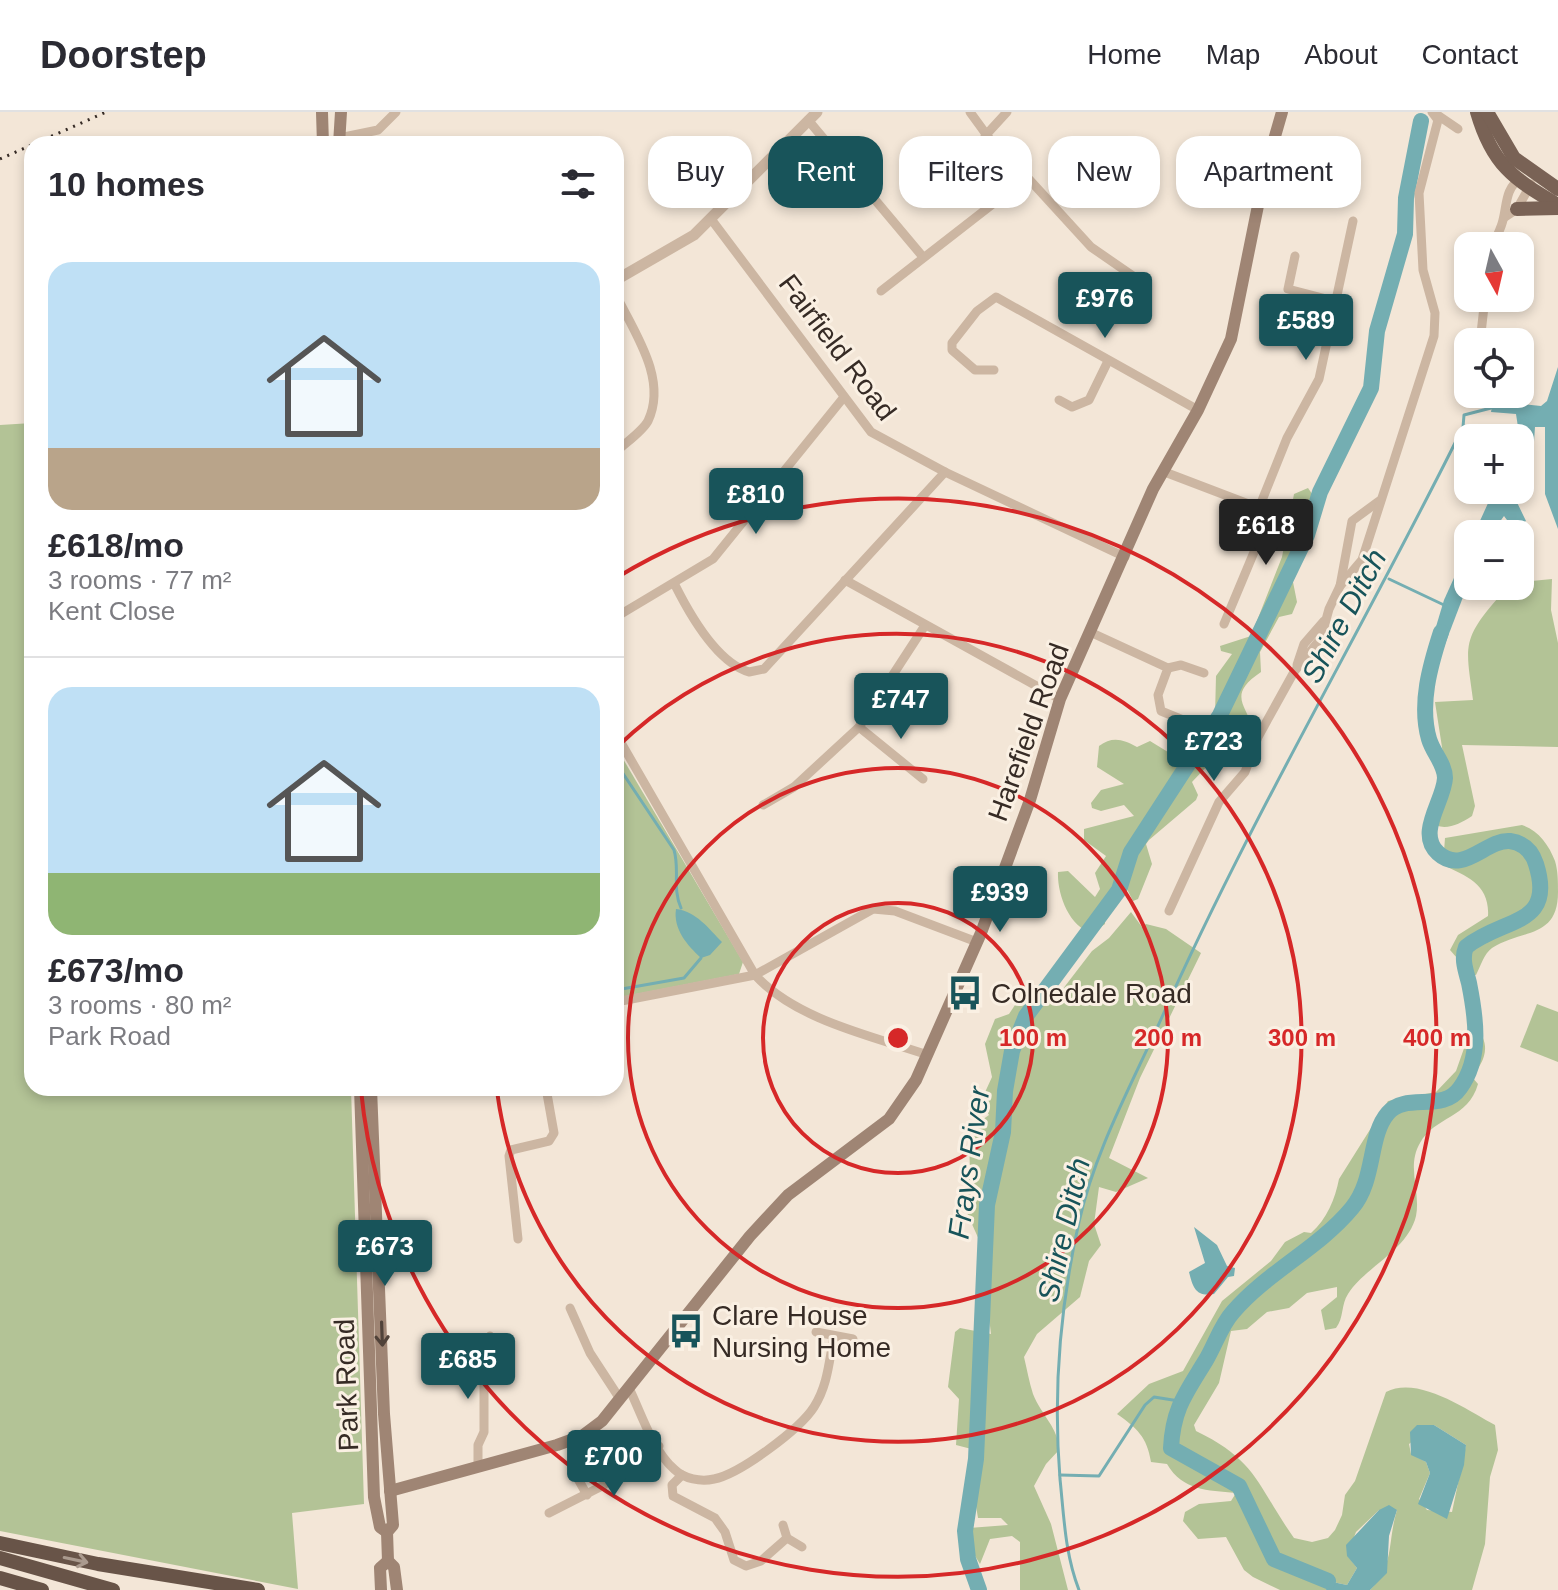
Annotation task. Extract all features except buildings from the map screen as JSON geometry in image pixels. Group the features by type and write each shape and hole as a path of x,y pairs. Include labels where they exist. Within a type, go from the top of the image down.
{"highway":[{"path":"0,1543 98,1564 258,1590"},
{"path":"0,1558 113,1590"},
{"path":"0,1578 42,1590"}],"main road":[{"path":"322,112 323,136"},
{"path":"339,136 341,112"},
{"name":"Harefield Road","path":"390,1491 582,1436 602,1421 750,1236 788,1195 889,1119 928,1055 977,942 1030,800 1060,699 1162,471 1198,410 1231,339 1263,182 1282,112"},
{"path":"1477,112 1495,156 1516,180 1558,206"},
{"path":"1487,112 1510,154 1558,189"},
{"path":"1511,213 1536,205 1558,206"},
{"name":"Park Road","path":"360,1096 373,1479 388,1561 394,1567 397,1590"},
{"name":"Park Road","path":"371,1096 393,1525 383,1527"},
{"name":"Park Road","path":"381,1590 380,1568 388,1561"}],"street":[{"path":"357,136 378,130 396,112"},
{"path":"970,112 985,136 1007,112"},
{"path":"1433,112 1458,129"},
{"path":"1340,586 1362,560 1434,336 1435,313 1423,270 1419,193 1438,120 1433,112"},
{"path":"624,276 681,245 711,219 812,116 923,257"},
{"path":"1501,232 1531,188 1532,173 1516,180 1502,208 1511,213"},
{"path":"1032,182 1091,247 1146,285"},
{"path":"881,291 987,208"},
{"name":"Fairfield Road","path":"711,219 871,432 945,472 1125,557"},
{"path":"1224,624 1262,533 1259,508 1287,438 1319,379 1353,221"},
{"path":"1295,256 1288,289 1334,301"},
{"path":"994,370 975,370 952,350 952,343 977,311 996,297 1198,410"},
{"path":"624,311 651,366 653,398 647,422 624,444"},
{"path":"1059,400 1072,407 1089,400 1108,361"},
{"path":"624,613 675,585 723,549 844,397"},
{"path":"1162,471 1259,508"},
{"path":"675,585 693,621 705,636 749,672 764,669 945,472"},
{"path":"1169,911 1219,802 1245,772 1258,737 1294,672 1304,644 1326,619 1340,586 1352,521 1379,501"},
{"path":"845,580 924,627 1060,699"},
{"path":"763,805 794,787 859,727 924,627"},
{"path":"1090,632 1168,668 1181,665 1204,673"},
{"path":"1168,668 1158,695 1161,711 1183,720"},
{"path":"859,727 923,779"},
{"path":"624,748 755,975 771,992 928,1055"},
{"path":"624,1000 755,975 873,909 895,911 977,942"},
{"path":"518,1239 509,1156 511,1150 521,1146 549,1141 554,1133 547,1096"},
{"path":"570,1308 590,1353 620,1399"},
{"path":"816,1332 853,1339"},
{"path":"478,1465 478,1445 484,1432 484,1372 492,1355 490,1336"},
{"path":"629,1388 672,1468 682,1475 714,1480 731,1473 789,1433 818,1399 831,1364 834,1336"},
{"path":"549,1513 604,1485 619,1469 659,1446"},
{"path":"573,1470 587,1495"},
{"path":"682,1475 672,1485 673,1496 715,1518 725,1532 734,1560 746,1566 761,1561 787,1538"},
{"path":"783,1525 787,1538 802,1547"}],"green space":[{"path":"24,424 24,1096 351,1096 364,1504 292,1513 298,1589 0,1531 0,425"},
{"path":"1308,488 1319,504 1305,532 1292,577 1297,602 1292,614 1279,617 1260,652 1261,672 1244,687 1242,694 1243,706 1253,729 1244,732 1228,725 1210,763 1192,782 1198,795 1196,800 1146,844 1152,864 1138,899 1133,901 1126,887 1116,889 1105,913 1105,924 1092,933 1084,930 1066,908 1058,872 1068,871 1095,897 1100,889 1095,873 1106,856 1084,840 1084,829 1134,816 1124,805 1101,811 1092,808 1091,803 1101,790 1124,784 1097,767 1099,746 1113,740 1137,747 1150,741 1181,760 1203,739 1215,715 1216,676 1232,654 1221,651 1220,646 1251,636 1282,557 1294,494"},
{"path":"1552,579 1551,610 1558,643 1558,747 1462,745 1475,806 1472,816 1451,826 1440,827 1429,822 1448,786 1435,702 1473,700 1468,656 1472,635 1496,600 1534,600 1534,581"},
{"path":"624,761 743,962 739,974 624,996"},
{"path":"1522,825 1538,834 1553,855 1558,876 1556,907 1545,925 1492,948 1476,975 1471,974 1450,950 1458,935 1488,916 1488,905 1475,883 1443,865 1445,838"},
{"path":"1131,912 1142,927 1146,924 1166,929 1201,953 1140,1078 1109,1158 1148,1178 1116,1192 1099,1187 1094,1224 1101,1245 1089,1261 1080,1297 1037,1334 1024,1357 1033,1394 1058,1442 1059,1450 1046,1464 1034,1486 1051,1524 1068,1590 1020,1590 1020,1542 1012,1536 990,1539 980,1564 963,1536 969,1528 1008,1525 1001,1518 978,1518 974,1494 983,1452 956,1445 959,1399 948,1387 955,1332 960,1328 991,1334 980,1242 967,1213 965,1197 970,1170 969,1142 979,1122 989,1115 981,1101 992,1077 985,1044 995,1019 1009,1014 1015,1005 1046,1001 1059,994 1092,951 1109,938"},
{"path":"1537,1004 1558,1012 1558,1062 1520,1047"},
{"path":"1468,1037 1483,1038 1485,1054 1472,1077 1478,1084 1473,1095 1459,1111 1426,1134 1416,1152 1416,1216 1404,1239 1355,1284 1344,1302 1336,1328 1325,1330 1321,1310 1337,1297 1337,1287 1307,1293 1289,1308 1267,1312 1247,1329 1231,1331 1219,1383 1194,1425 1196,1431 1244,1464 1294,1538 1312,1542 1328,1538 1335,1530 1342,1515 1345,1495 1355,1481 1386,1392 1399,1388 1427,1391 1457,1403 1495,1425 1498,1450 1490,1477 1485,1544 1472,1590 1370,1590 1387,1562 1397,1510 1379,1510 1356,1532 1347,1555 1357,1568 1347,1585 1328,1581 1326,1590 1280,1590 1244,1570 1226,1537 1198,1539 1183,1521 1185,1512 1199,1504 1231,1501 1236,1493 1197,1488 1180,1480 1167,1464 1151,1462 1140,1434 1117,1414 1149,1384 1183,1371 1222,1301 1271,1261 1285,1242 1304,1232 1311,1233 1317,1227 1330,1208 1339,1179 1388,1101 1436,1092 1456,1071","holes":["1434,1425 1466,1445 1452,1512 1427,1510 1419,1499 1430,1473 1426,1462 1411,1454 1409,1444"]}],"water":[{"path":"1558,367 1558,529 1545,494 1545,427 1535,427 1534,442 1534,424 1518,424 1516,414 1491,412 1492,408 1534,408 1534,405 1541,406 1547,401"},
{"path":"1488,504 1518,504 1526,520 1507,520 1504,516 1501,520 1480,520"},
{"path":"1454,578 1454,600 1462,600 1442,652 1429,650"},
{"path":"676,909 696,917 722,942 710,955 701,958 686,942 679,930"},
{"path":"1194,1227 1217,1245 1227,1266 1235,1268 1234,1276 1228,1277 1214,1294 1199,1293 1190,1278 1189,1272 1205,1263"},
{"path":"1417,1425 1434,1425 1466,1445 1464,1465 1447,1519 1418,1504 1430,1473 1426,1462 1411,1455 1410,1432"},
{"path":"1389,1505 1397,1510 1389,1536 1387,1573 1370,1590 1326,1590 1328,1581 1347,1585 1357,1568 1347,1556 1346,1545 1379,1510"}],"waterway":[{"name":"Frays River","path":"979,1590 968,1559 965,1531 976,1459 987,1205 1003,1132 1005,1091 1012,1051 1026,1016 1119,890 1131,852 1220,715 1307,535 1320,492 1371,388 1377,331 1405,234 1406,198 1421,121"},
{"name":"Shire Ditch","path":"1079,1590 1064,1521 1058,1447 1058,1382 1072,1254 1094,1169 1233,867 1426,501 1463,427 1464,415 1491,408"},
{"path":"1389,579 1444,605"},
{"path":"1328,1581 1274,1559 1239,1486 1171,1448 1172,1434 1182,1401 1229,1317 1261,1285 1339,1223 1360,1197 1377,1133 1388,1113 1404,1104 1444,1100 1460,1088 1472,1064 1475,1037 1474,1010 1464,960 1466,947 1480,937 1522,918 1539,899 1536,864 1523,846 1510,841 1501,842 1456,861 1447,859 1432,845 1430,827 1445,778 1429,739 1425,712 1430,672 1441,632"},
{"path":"624,775 674,850 681,908"},
{"path":"624,989 684,978 701,958"},
{"path":"1060,1475 1099,1476 1145,1405 1154,1397 1179,1401"}],"railway":[{"path":"52,136 106,112"},
{"path":"0,159 24,148"}],"place":[{"name":"Colnedale Road","path":"965,993"},
{"name":"Clare House Nursing Home","path":"686,1331"}]}
